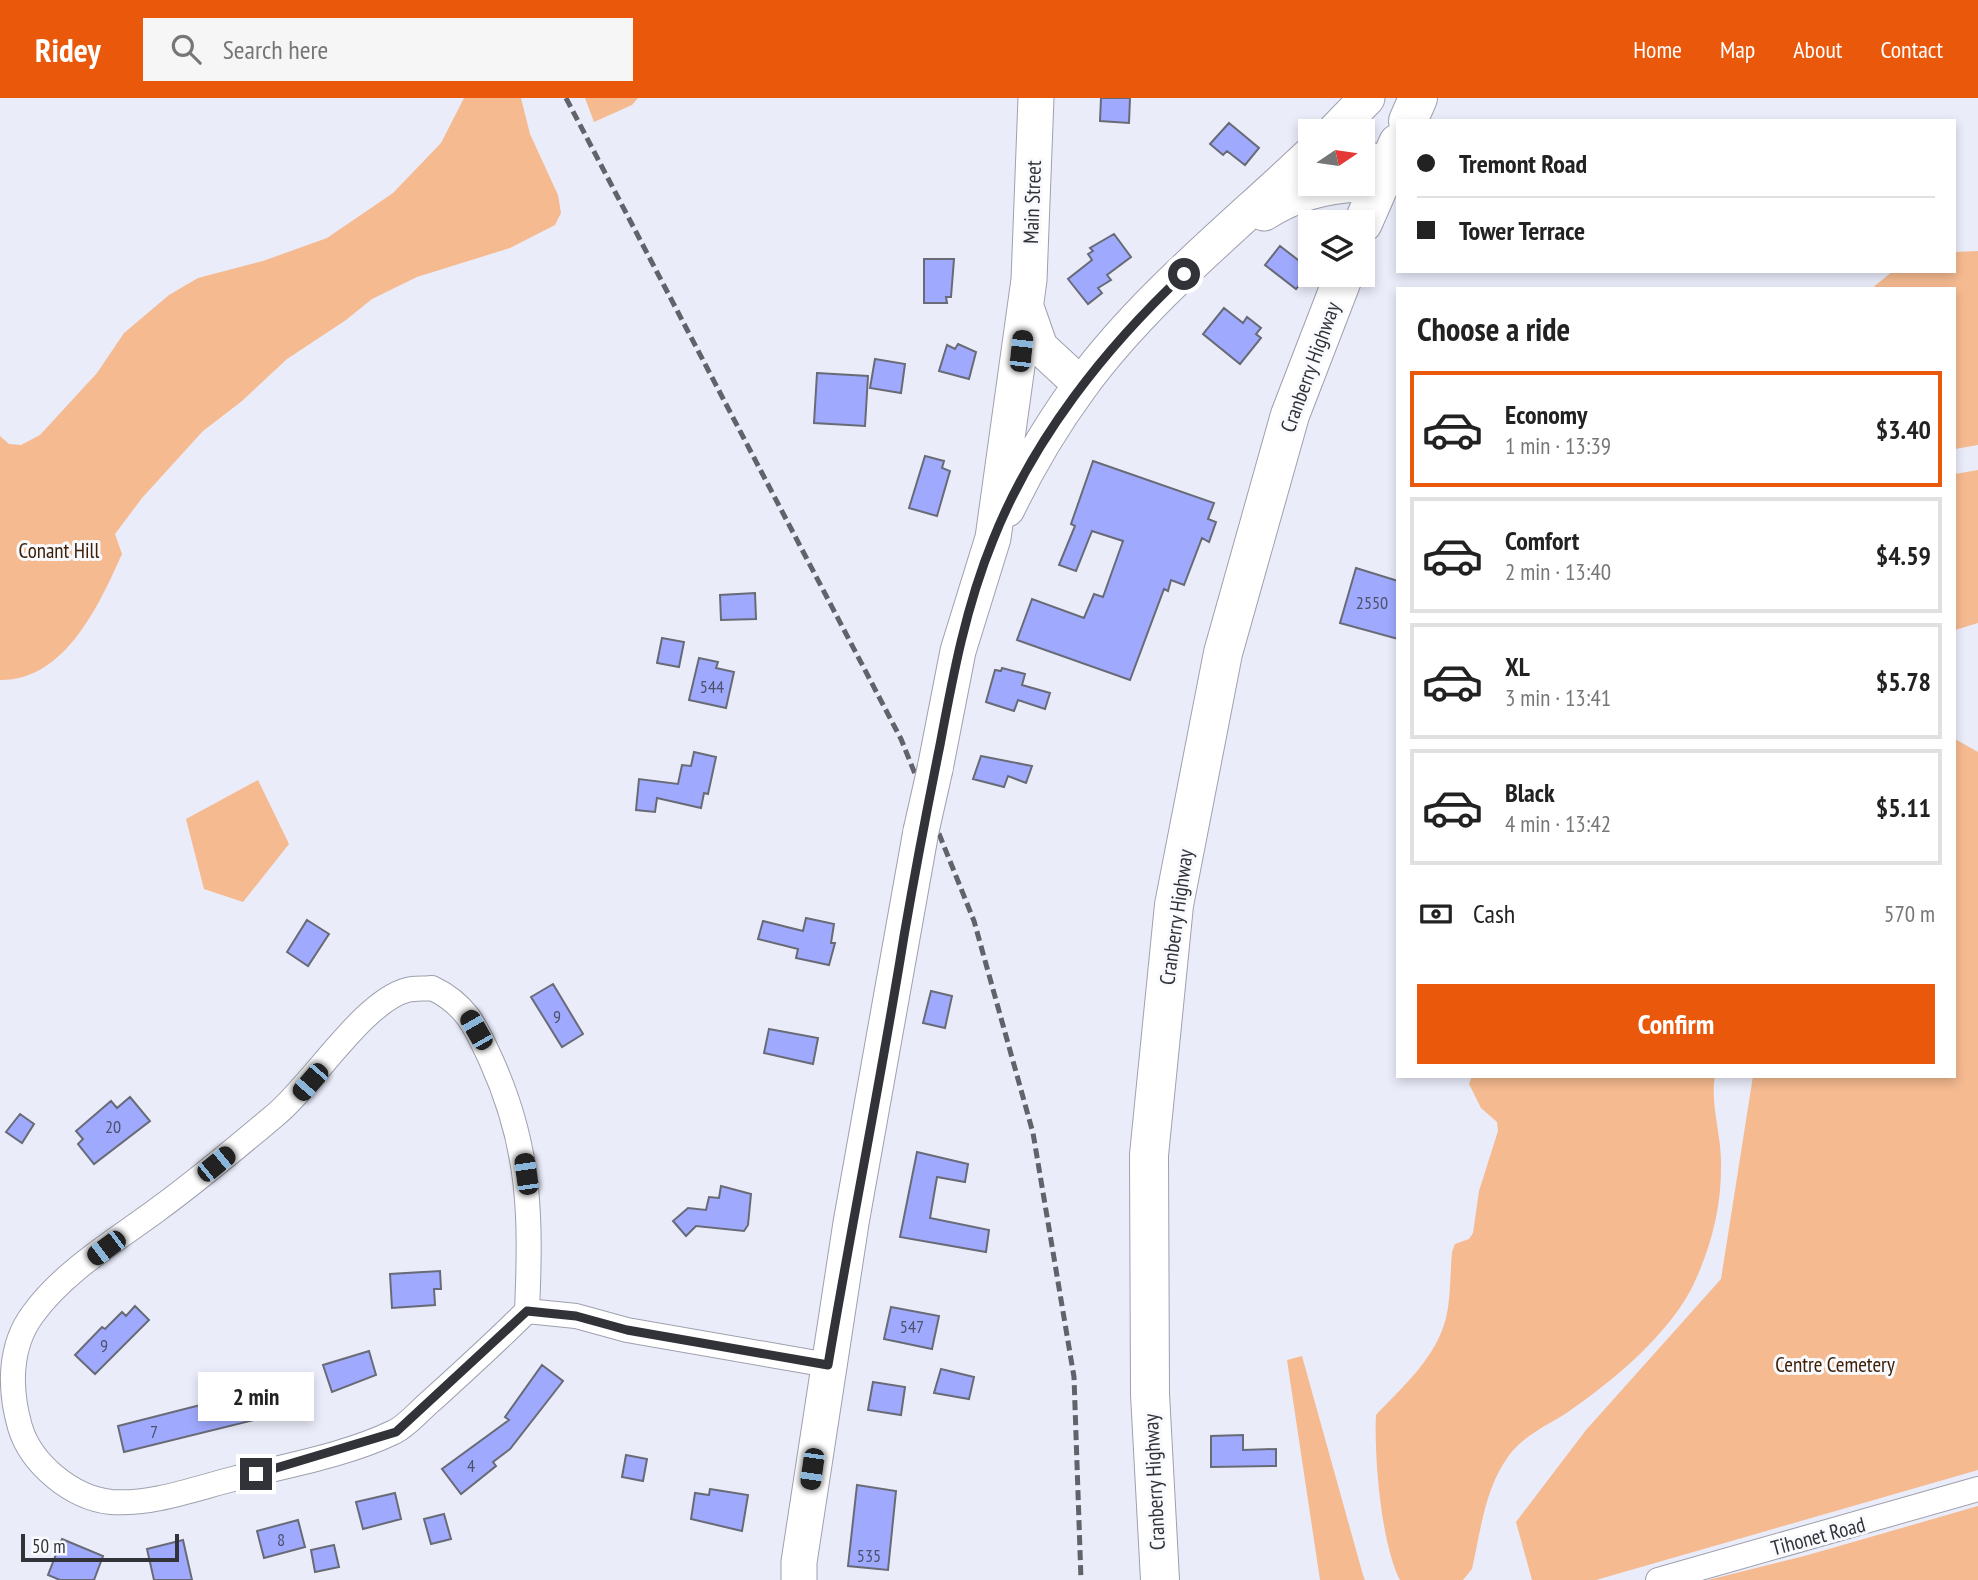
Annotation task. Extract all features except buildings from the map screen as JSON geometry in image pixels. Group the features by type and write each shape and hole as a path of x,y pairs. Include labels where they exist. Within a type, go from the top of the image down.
{"main road":[{"name":"Main Street","path":"799,1580 799,1562 828,1365 922,831 958,651 993,538 1026,307 1036,98"},
{"path":"1347,119 1367,98"},
{"path":"1409,119 1418,98"},
{"path":"993,538 1020,483 1073,397 1154,301 1298,166"},
{"path":"1219,241 1298,194"},
{"name":"Cranberry Highway","path":"1160,1580 1150,1394 1149,1155 1174,905 1223,653 1290,415 1338,287"},
{"name":"Main Street","path":"1026,307 1040,347 1073,397"},
{"name":"Main Street","path":"1021,351 1029,385 1073,397"}],"street":[{"path":"527,1311 527,1193 522,1147 505,1092 483,1042 454,998 432,988 407,990 384,1001 364,1019 291,1103 51,1293 20,1334 13,1364 13,1396 20,1430 35,1455 53,1476 76,1491 108,1502 130,1502 279,1468 396,1432 527,1311 576,1316 627,1330 828,1365"},
{"name":"Tihonet Road","path":"1658,1580 1978,1489"}],"green space":[{"name":"Conant Hill","path":"464,98 521,98 530,134 558,195 561,213 555,225 510,248 417,277 372,299 346,320 287,359 242,401 203,431 142,498 115,534 122,554 102,595 77,636 61,654 43,668 23,677 0,680 0,436 9,444 21,445 40,435 97,373 124,333 169,295 198,278 263,261 327,238 393,193 441,143"},
{"path":"585,98 638,98 632,105 594,122"},
{"path":"1978,251 1978,445 1956,449 1956,287 1873,287 1891,273 1956,273 1956,252"},
{"path":"1978,470 1978,623 1956,630 1956,474"},
{"name":"Centre Cemetery","path":"1956,740 1978,752 1978,1470 1596,1580 1532,1580 1516,1522 1586,1430 1721,1279 1753,1078 1956,1078"},
{"path":"258,780 289,844 243,902 204,889 186,819"},
{"path":"1471,1078 1715,1078 1714,1097 1721,1161 1718,1206 1712,1236 1696,1279 1686,1299 1657,1337 1602,1387 1529,1436 1510,1454 1489,1494 1472,1569 1463,1580 1400,1580 1393,1564 1384,1523 1376,1453 1376,1415 1417,1371 1435,1346 1448,1310 1452,1252 1455,1244 1469,1239 1473,1233 1479,1191 1498,1131 1497,1122 1481,1108 1469,1084"},
{"path":"1302,1356 1365,1580 1320,1580 1287,1360"},
{"path":"1978,1506 1978,1580 1708,1580 1808,1555"}],"railway":[{"path":"566,98 901,739 974,921 1033,1133 1074,1377 1081,1580"}],"route":[{"path":"256,1474 396,1432 487,1351 527,1311 576,1316 627,1330 828,1365 919,843 958,651 976,587 993,538 1020,483 1081,385 1154,301 1184,274"}]}
